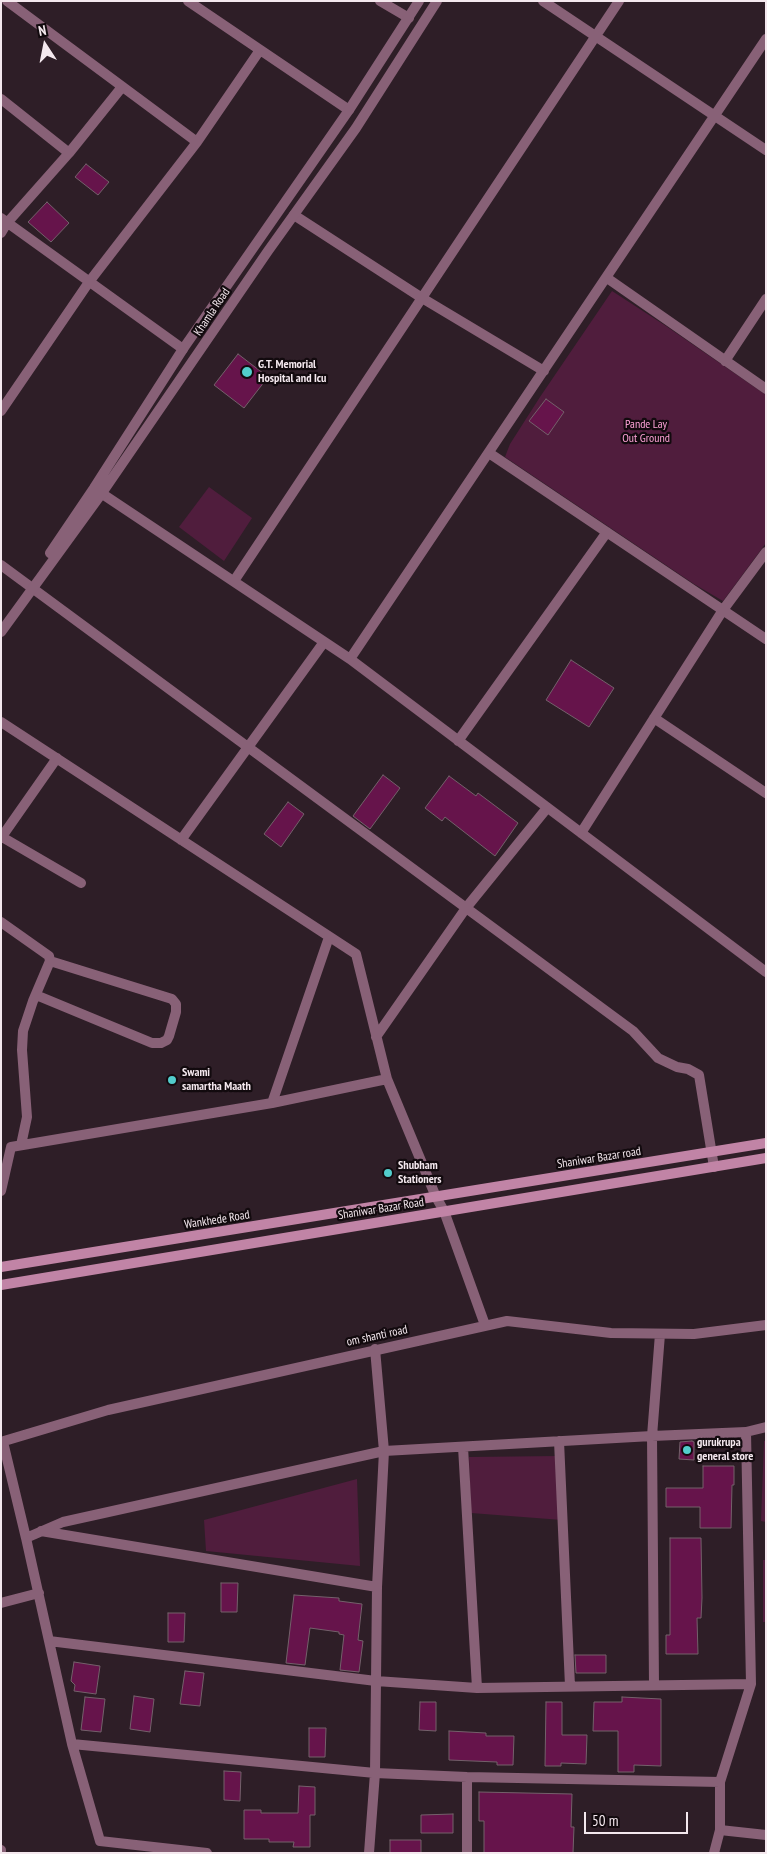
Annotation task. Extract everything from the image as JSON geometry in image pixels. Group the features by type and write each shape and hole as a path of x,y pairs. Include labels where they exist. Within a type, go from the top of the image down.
{"main road":[{"name":"Shaniwar Bazar road","path":"436,1197 766,1143"},
{"name":"Shaniwar Bazar Road","path":"1,1285 766,1158"},
{"name":"Wankhede Road","path":"1,1267 436,1197"}],"street":[{"path":"7,1 197,142"},
{"path":"188,1 349,110"},
{"path":"380,1 410,18"},
{"name":"Khamla Road","path":"98,490 183,349 349,110 410,18 419,1"},
{"name":"Khamla Road","path":"1,632 98,490 356,128 436,1"},
{"path":"543,1 766,150"},
{"path":"234,581 619,1"},
{"path":"350,659 766,39"},
{"path":"1,412 89,282 197,142 260,50"},
{"path":"1,233 4,220 69,153 122,87"},
{"path":"1,99 69,153"},
{"path":"294,215 422,298 544,371"},
{"path":"4,220 183,349"},
{"path":"607,278 766,389"},
{"path":"725,361 766,299"},
{"path":"489,453 766,639"},
{"path":"98,490 350,659 766,972"},
{"path":"458,741 607,532"},
{"path":"581,833 723,610 766,552"},
{"path":"1,566 633,1031 658,1058 699,1075 714,1167"},
{"name":"Khamla Road","path":"1,621 30,588"},
{"path":"181,840 324,642"},
{"path":"654,718 766,793"},
{"path":"1,722 356,954 387,1079 436,1197 444,1211 485,1325"},
{"path":"57,758 2,838 81,883"},
{"path":"376,1037 466,908 548,808"},
{"path":"1,922 50,959 172,999 176,1004 176,1012 167,1040 161,1043 152,1043 36,995"},
{"path":"272,1103 329,937"},
{"path":"50,959 65,959 176,993"},
{"path":"21,1145 27,1117 22,1050 23,1031 50,959"},
{"path":"1,1191 11,1147 272,1103 387,1079"},
{"name":"om shanti road","path":"2,1442 108,1410 507,1321 611,1333 660,1334 694,1334 766,1325"},
{"path":"654,1685 652,1436 660,1334"},
{"path":"369,1853 375,1773 377,1587 384,1451 375,1349"},
{"path":"26,1538 62,1522 384,1451 746,1432 766,1427"},
{"path":"714,1853 720,1830 720,1782 751,1684 746,1432"},
{"path":"559,1441 570,1686"},
{"path":"2,1442 26,1538 72,1744 100,1841 206,1853"},
{"path":"463,1447 477,1688"},
{"path":"41,1531 377,1587"},
{"path":"1,1603 38,1593"},
{"path":"49,1641 376,1681 477,1688 751,1684"},
{"path":"72,1744 375,1773 467,1777 720,1782"},
{"path":"467,1777 467,1853"},
{"path":"720,1830 766,1834"}],"green space":[{"name":"Pande Lay Out Ground","path":"612,291 766,395 766,543 723,601 694,584 505,457 510,444 540,397"},
{"path":"209,487 252,518 224,561 179,527"},
{"path":"764,1441 766,1441 766,1522 761,1521"},
{"path":"559,1456 562,1520 471,1513 469,1457"},
{"path":"357,1479 360,1566 206,1551 204,1520"},
{"path":"763,1560 766,1560 766,1622 763,1622"}],"building":[{"path":"86,164 109,182 98,195 75,177"},
{"path":"47,202 69,223 51,242 28,222"},
{"path":"238,354 268,377 244,408 214,385"},
{"path":"546,399 564,412 548,435 529,421"},
{"path":"571,660 614,688 589,727 546,700"},
{"path":"383,775 400,788 370,829 353,816"},
{"path":"449,776 476,796 478,793 518,823 495,856 445,817 442,821 425,808"},
{"path":"288,802 304,814 281,847 264,834"},
{"name":"gurukrupa general store","path":"680,1442 694,1442 694,1460 679,1459"},
{"path":"703,1466 734,1466 731,1528 700,1528 700,1507 666,1507 666,1488 703,1488"},
{"path":"670,1538 701,1538 702,1598 701,1618 697,1618 698,1654 666,1654 666,1635 670,1635"},
{"path":"221,1583 238,1583 237,1612 221,1612"},
{"path":"294,1595 339,1598 339,1601 362,1604 358,1640 363,1641 359,1672 340,1670 344,1635 339,1634 339,1632 310,1628 305,1665 286,1663"},
{"path":"168,1613 185,1613 184,1642 168,1642"},
{"path":"575,1655 606,1655 606,1673 576,1673"},
{"path":"74,1662 100,1666 96,1694 74,1691 75,1685 71,1681"},
{"path":"185,1671 204,1673 200,1706 180,1704"},
{"path":"134,1696 154,1699 150,1732 130,1729"},
{"path":"85,1697 105,1699 101,1732 81,1730"},
{"path":"622,1697 661,1699 661,1766 634,1765 634,1772 618,1772 618,1731 593,1731 594,1702 622,1702"},
{"path":"420,1702 436,1702 436,1731 419,1730"},
{"path":"546,1702 562,1702 562,1735 587,1735 586,1764 561,1763 561,1766 545,1766"},
{"path":"309,1728 326,1728 325,1757 309,1757"},
{"path":"449,1731 486,1733 486,1736 514,1736 513,1765 497,1765 497,1762 449,1760"},
{"path":"224,1771 241,1772 240,1801 224,1800"},
{"path":"299,1786 315,1787 315,1815 310,1815 310,1847 293,1847 294,1842 244,1839 244,1810 261,1810 261,1813 298,1813"},
{"path":"479,1792 572,1794 571,1827 574,1827 573,1853 484,1853 484,1821 479,1821"},
{"path":"453,1814 453,1833 421,1833 421,1815"},
{"path":"390,1840 421,1840 421,1853 390,1853"}],"place":[{"name":"G.T. Memorial Hospital and Icu","path":"247,372"},
{"name":"Swami samartha Maath","path":"172,1080"},
{"name":"Shubham Stationers","path":"388,1173"},
{"name":"gurukrupa general store","path":"687,1450"}]}
